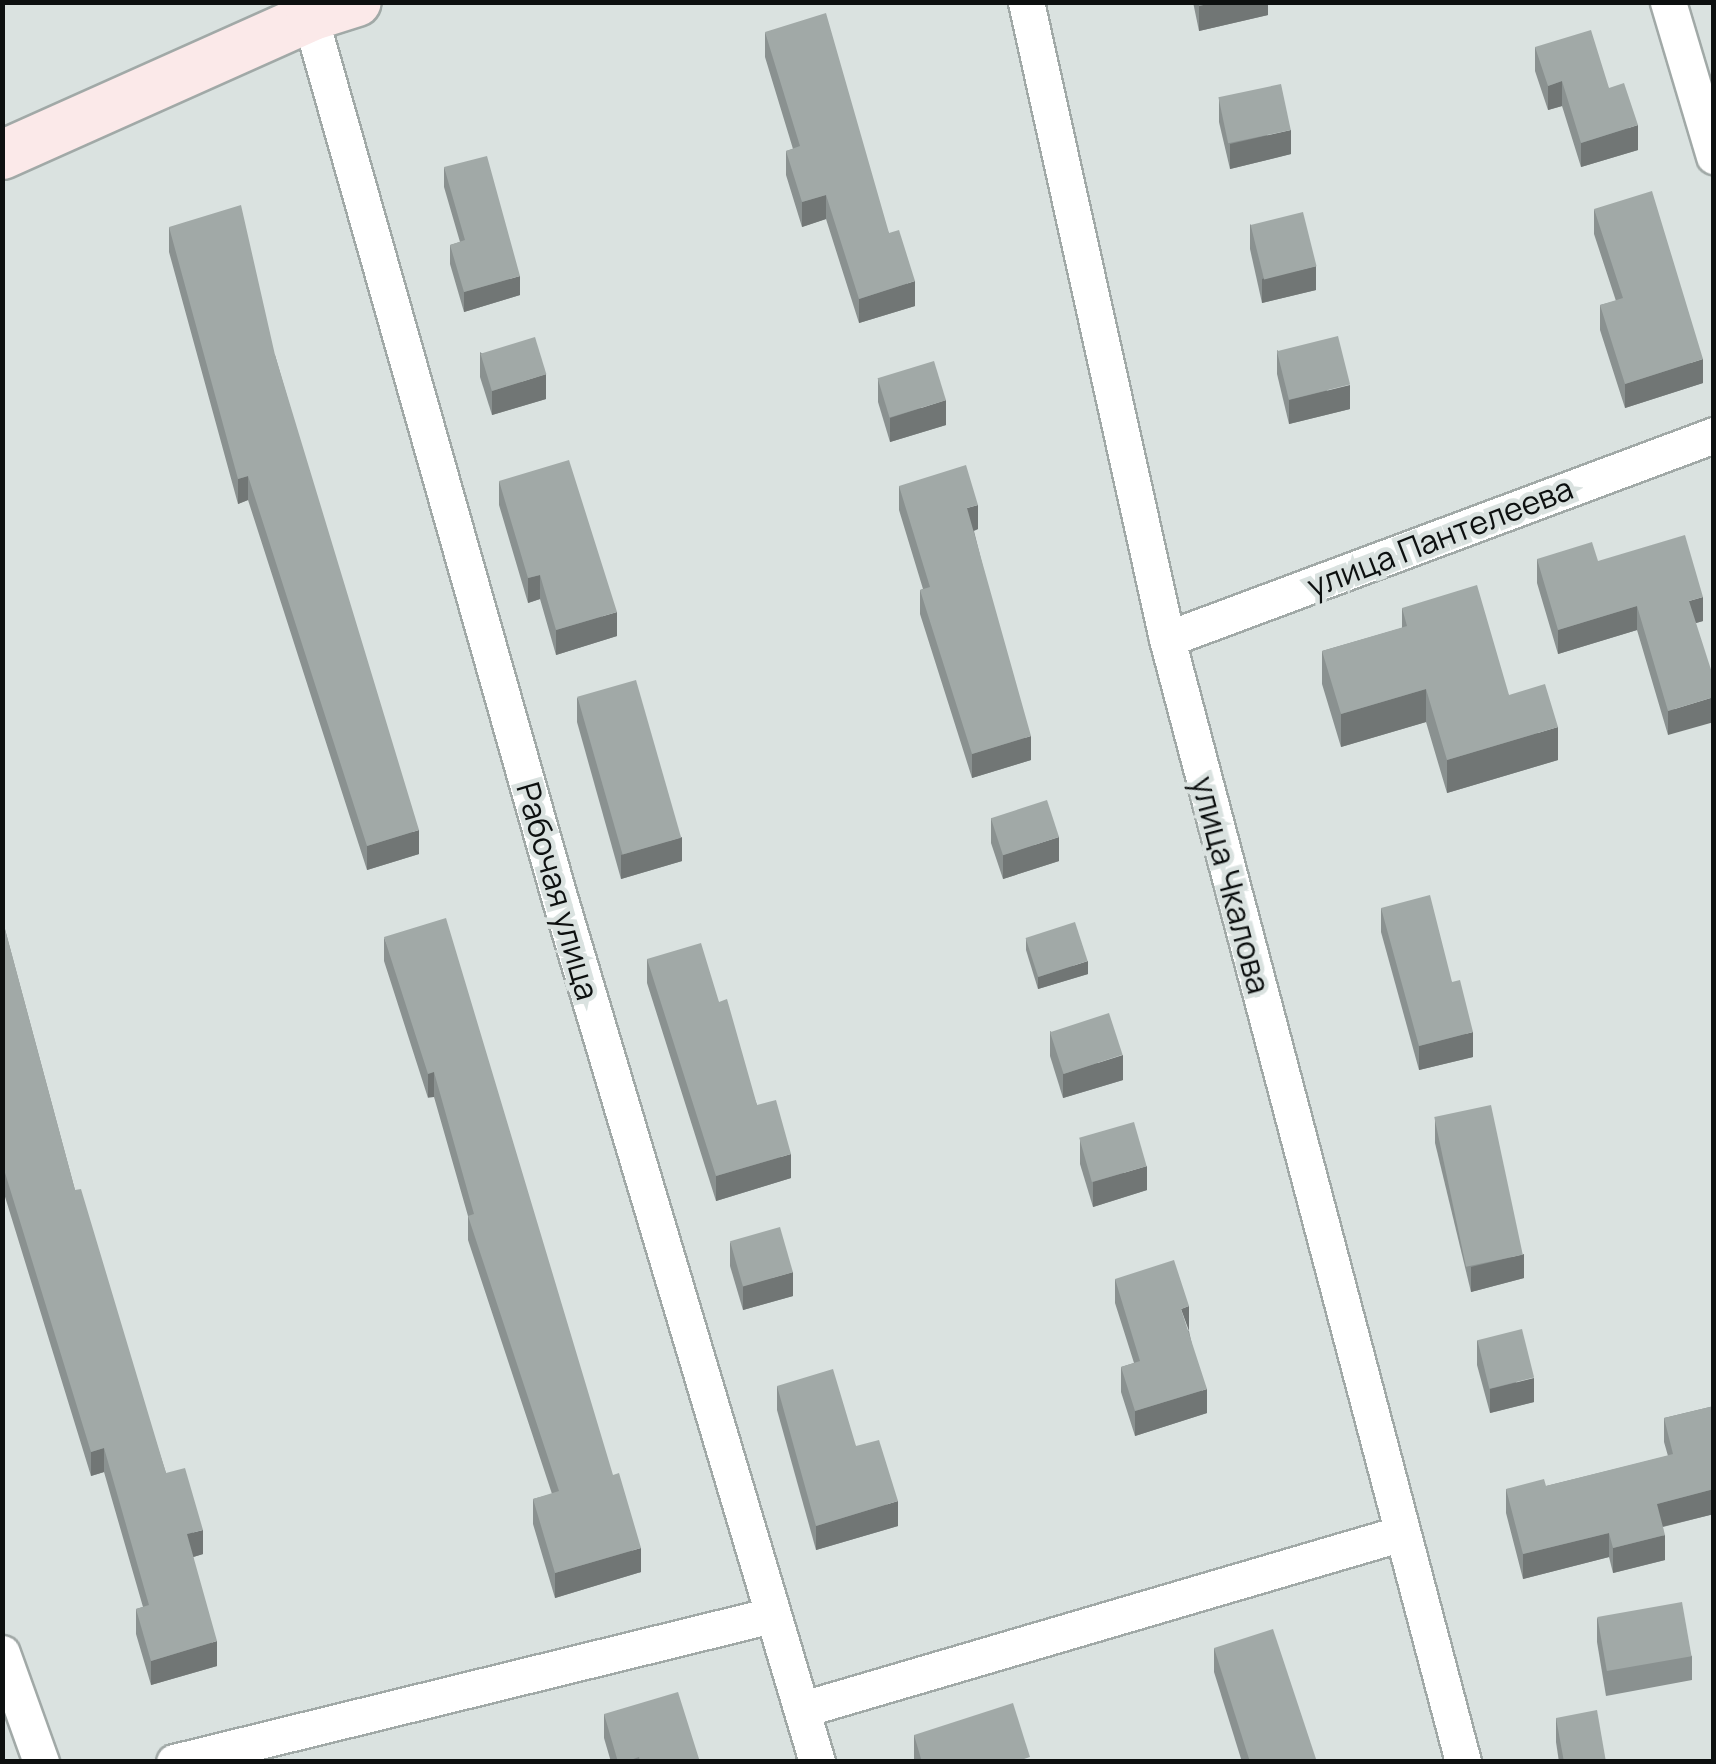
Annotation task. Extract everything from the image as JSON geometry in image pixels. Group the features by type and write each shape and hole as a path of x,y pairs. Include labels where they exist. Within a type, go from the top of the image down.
{"main road":[{"path":"2,155 310,17 357,2"}],"street":[{"name":"улица Чкалова","path":"1026,2 1167,639 1399,1534 1462,1762"},
{"path":"1668,2 1714,156"},
{"name":"Рабочая улица","path":"310,17 558,894 817,1762"},
{"name":"улица Пантелеева","path":"1167,639 1714,435"},
{"path":"803,1709 1399,1534"},
{"path":"174,1762 772,1615"},
{"path":"2,1654 41,1762"}],"building":[{"path":"826,13 889,233 899,230 915,281 859,299 826,195 802,202 786,151 800,146 765,32"},
{"path":"1591,30 1609,88 1624,83 1638,125 1581,143 1562,81 1548,86 1535,47"},
{"path":"1281,84 1291,130 1228,143 1218,97"},
{"path":"487,156 520,276 464,292 450,245 465,240 444,167"},
{"path":"1652,191 1703,359 1625,384 1600,305 1623,298 1594,209"},
{"path":"241,205 275,355 419,830 367,846 248,476 238,479 169,227"},
{"path":"1303,212 1317,266 1264,279 1251,225"},
{"path":"1338,336 1350,385 1289,400 1277,351"},
{"path":"535,337 546,374 492,391 480,354"},
{"path":"934,361 946,400 890,417 878,378"},
{"path":"569,460 617,612 556,630 540,575 528,578 499,481"},
{"path":"966,465 978,505 967,508 1031,736 972,754 920,590 930,587 899,486"},
{"path":"1685,535 1703,597 1689,601 1714,679 1714,697 1668,711 1637,606 1558,630 1537,559 1592,542 1598,561"},
{"path":"1477,585 1509,695 1545,684 1558,727 1447,760 1426,689 1341,714 1322,651 1407,626 1402,608"},
{"path":"636,680 681,838 623,854 577,697"},
{"path":"1047,800 1059,837 1003,855 991,818"},
{"path":"1430,895 1452,982 1460,980 1473,1032 1419,1046 1381,908"},
{"path":"2,918 75,1190 81,1189 166,1473 185,1468 203,1530 187,1534 217,1641 151,1661 136,1609 149,1605 104,1448 91,1452 2,1163"},
{"path":"446,918 613,1475 619,1473 641,1548 555,1573 533,1499 559,1491 468,1216 474,1214 434,1072 428,1074 384,937"},
{"path":"1075,922 1088,961 1038,977 1026,938"},
{"path":"701,943 719,1002 727,999 757,1105 776,1100 791,1154 716,1176 647,959"},
{"path":"1109,1013 1123,1055 1064,1074 1050,1032"},
{"path":"1491,1105 1523,1255 1466,1267 1434,1117"},
{"path":"1134,1122 1147,1166 1092,1182 1079,1138"},
{"path":"780,1227 793,1272 743,1287 730,1241"},
{"path":"1174,1260 1189,1306 1181,1309 1207,1389 1135,1411 1121,1367 1140,1361 1115,1279"},
{"path":"1522,1329 1534,1378 1489,1389 1477,1340"},
{"path":"833,1369 856,1446 879,1440 898,1501 816,1526 777,1386"},
{"path":"1714,1406 1714,1489 1657,1504 1665,1535 1613,1548 1609,1533 1523,1554 1506,1489 1544,1479 1546,1486 1673,1454 1664,1418"},
{"path":"1682,1602 1692,1656 1607,1671 1597,1617"},
{"path":"1273,1629 1317,1762 1250,1762 1214,1648"},
{"path":"678,1692 700,1762 640,1762 639,1757 618,1762 604,1714"},
{"path":"1013,1703 1030,1757 1015,1762 922,1762 914,1735"},
{"path":"1597,1710 1606,1762 1564,1762 1556,1718"}]}
